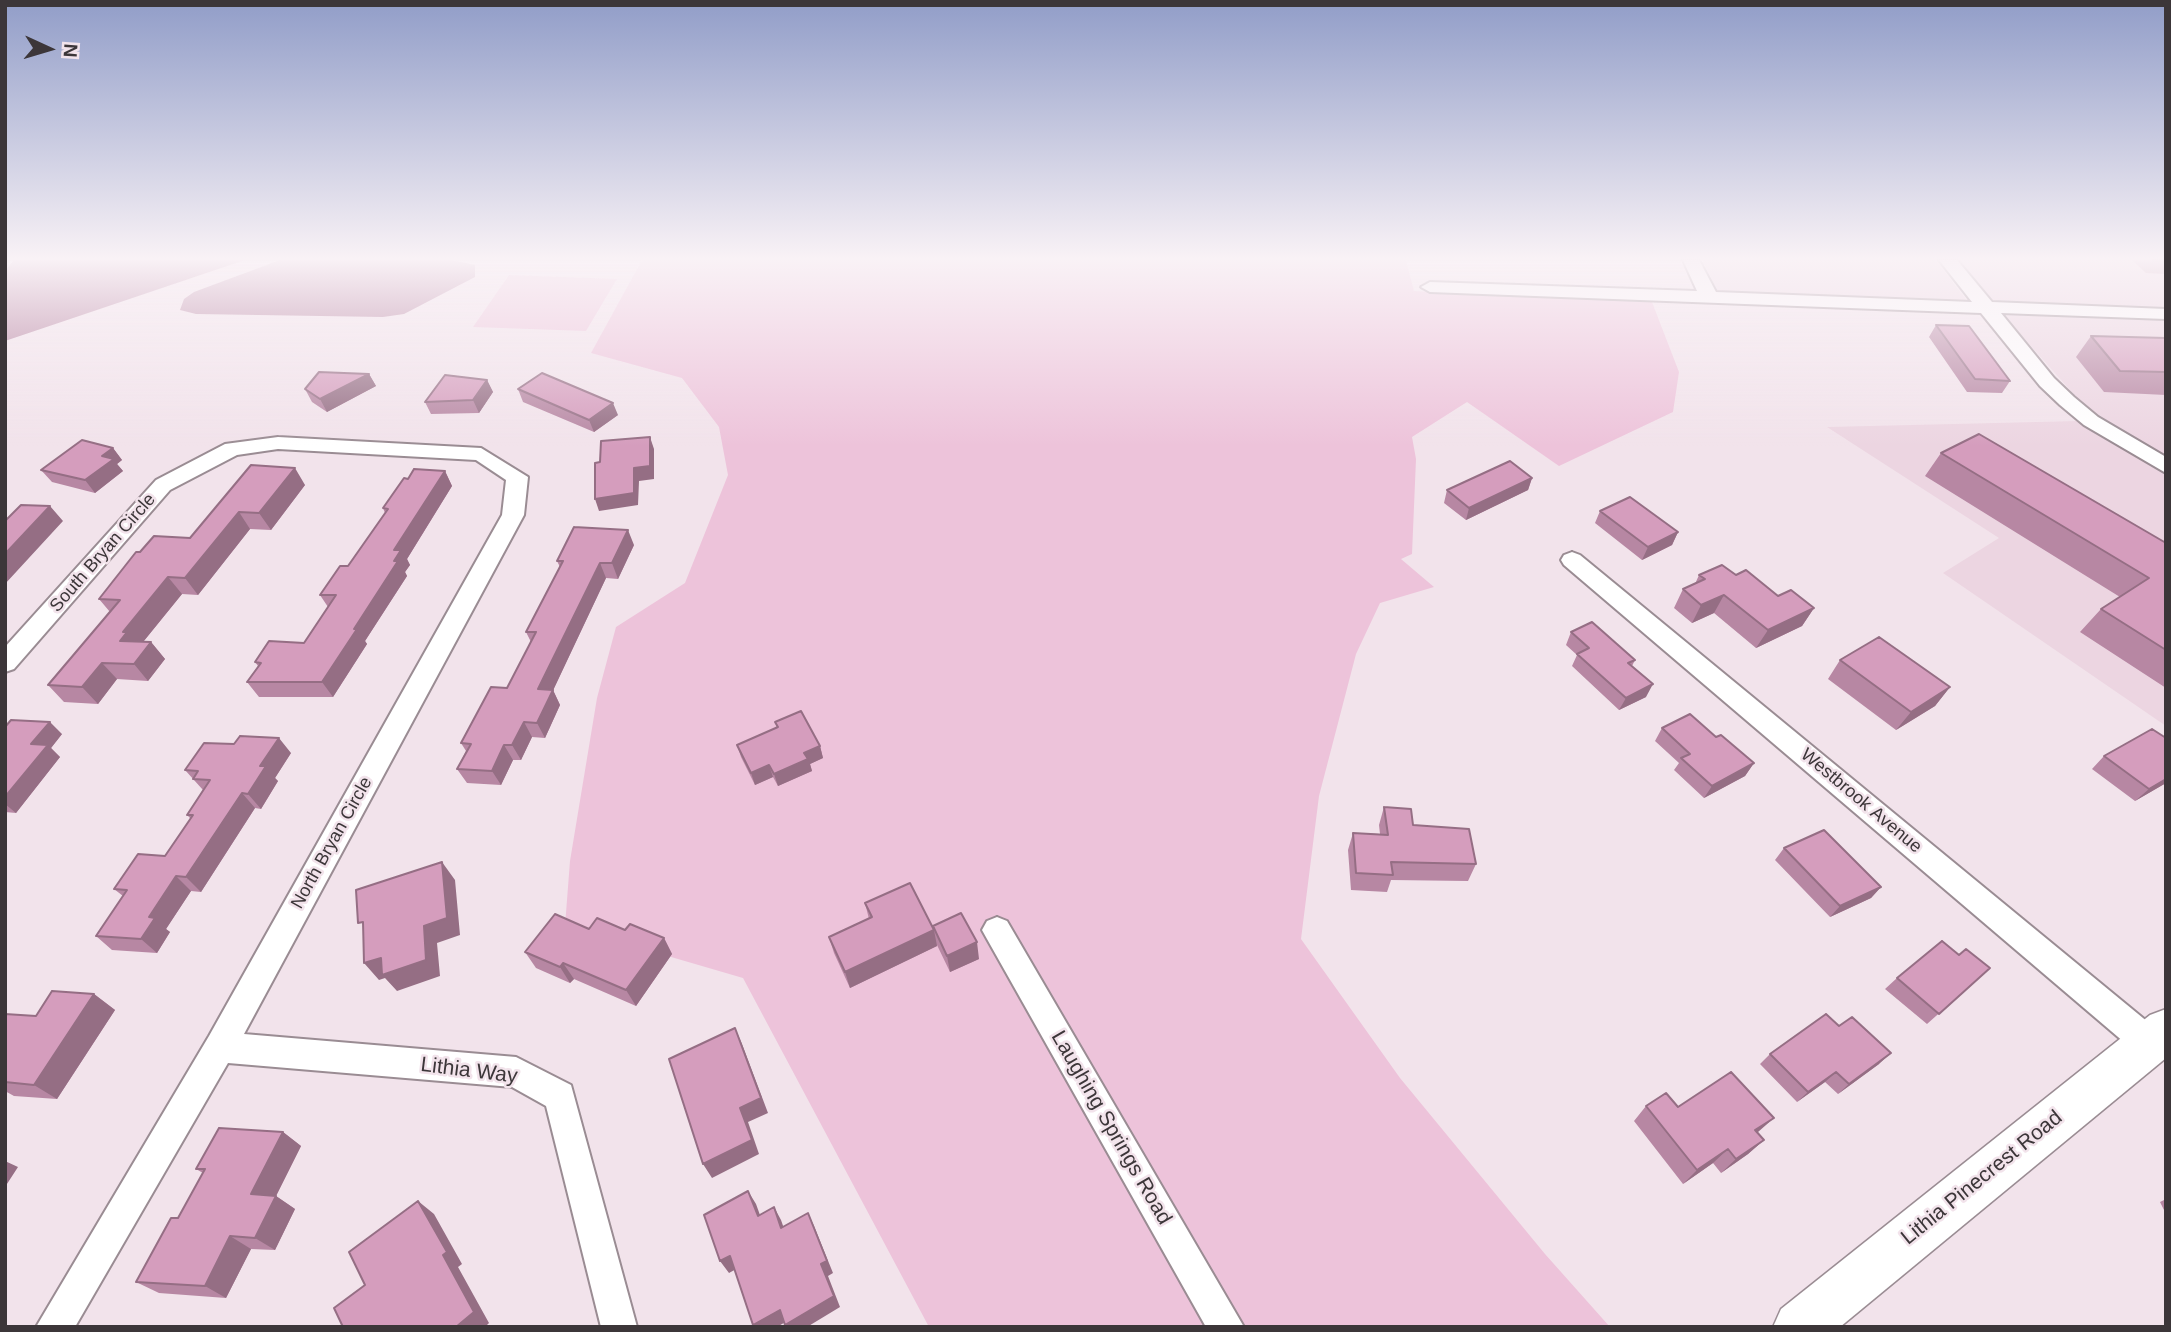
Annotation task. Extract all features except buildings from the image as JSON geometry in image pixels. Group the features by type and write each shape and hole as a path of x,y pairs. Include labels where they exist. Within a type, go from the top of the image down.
{"main road":[{"name":"Lithia Pinecrest Road","path":"1800,1327 2158,1036"}],"street":[{"path":"1998,322 2067,401 2091,421 2166,466"},
{"name":"South Bryan Circle","path":"5,663 163,485 232,449 278,443 378,449"},
{"name":"North Bryan Circle","path":"54,1327 219,1047 513,515 517,477 481,454 378,449"},
{"name":"Westbrook Avenue","path":"1572,561 2158,1036"},
{"name":"Laughing Springs Road","path":"997,930 1226,1327"},
{"name":"Lithia Way","path":"219,1047 516,1072 560,1096 619,1327"}],"shaded area":[{"path":"5,322 61,322 5,341"},
{"path":"476,322 591,322 586,331 473,327"},
{"path":"608,322 1660,322 1679,372 1673,412 1559,466 1467,402 1412,437 1416,459 1412,554 1401,559 1434,587 1380,603 1356,654 1319,796 1301,939 1400,1078 1545,1254 1610,1327 929,1327 743,978 565,926 570,861 597,698 616,627 685,583 728,475 719,427 682,378 591,353"},
{"path":"2009,322 2166,322 2166,457 2102,419 2079,400"},
{"path":"2078,421 2166,474 2166,726 1943,573 1999,538 1827,427"}]}
